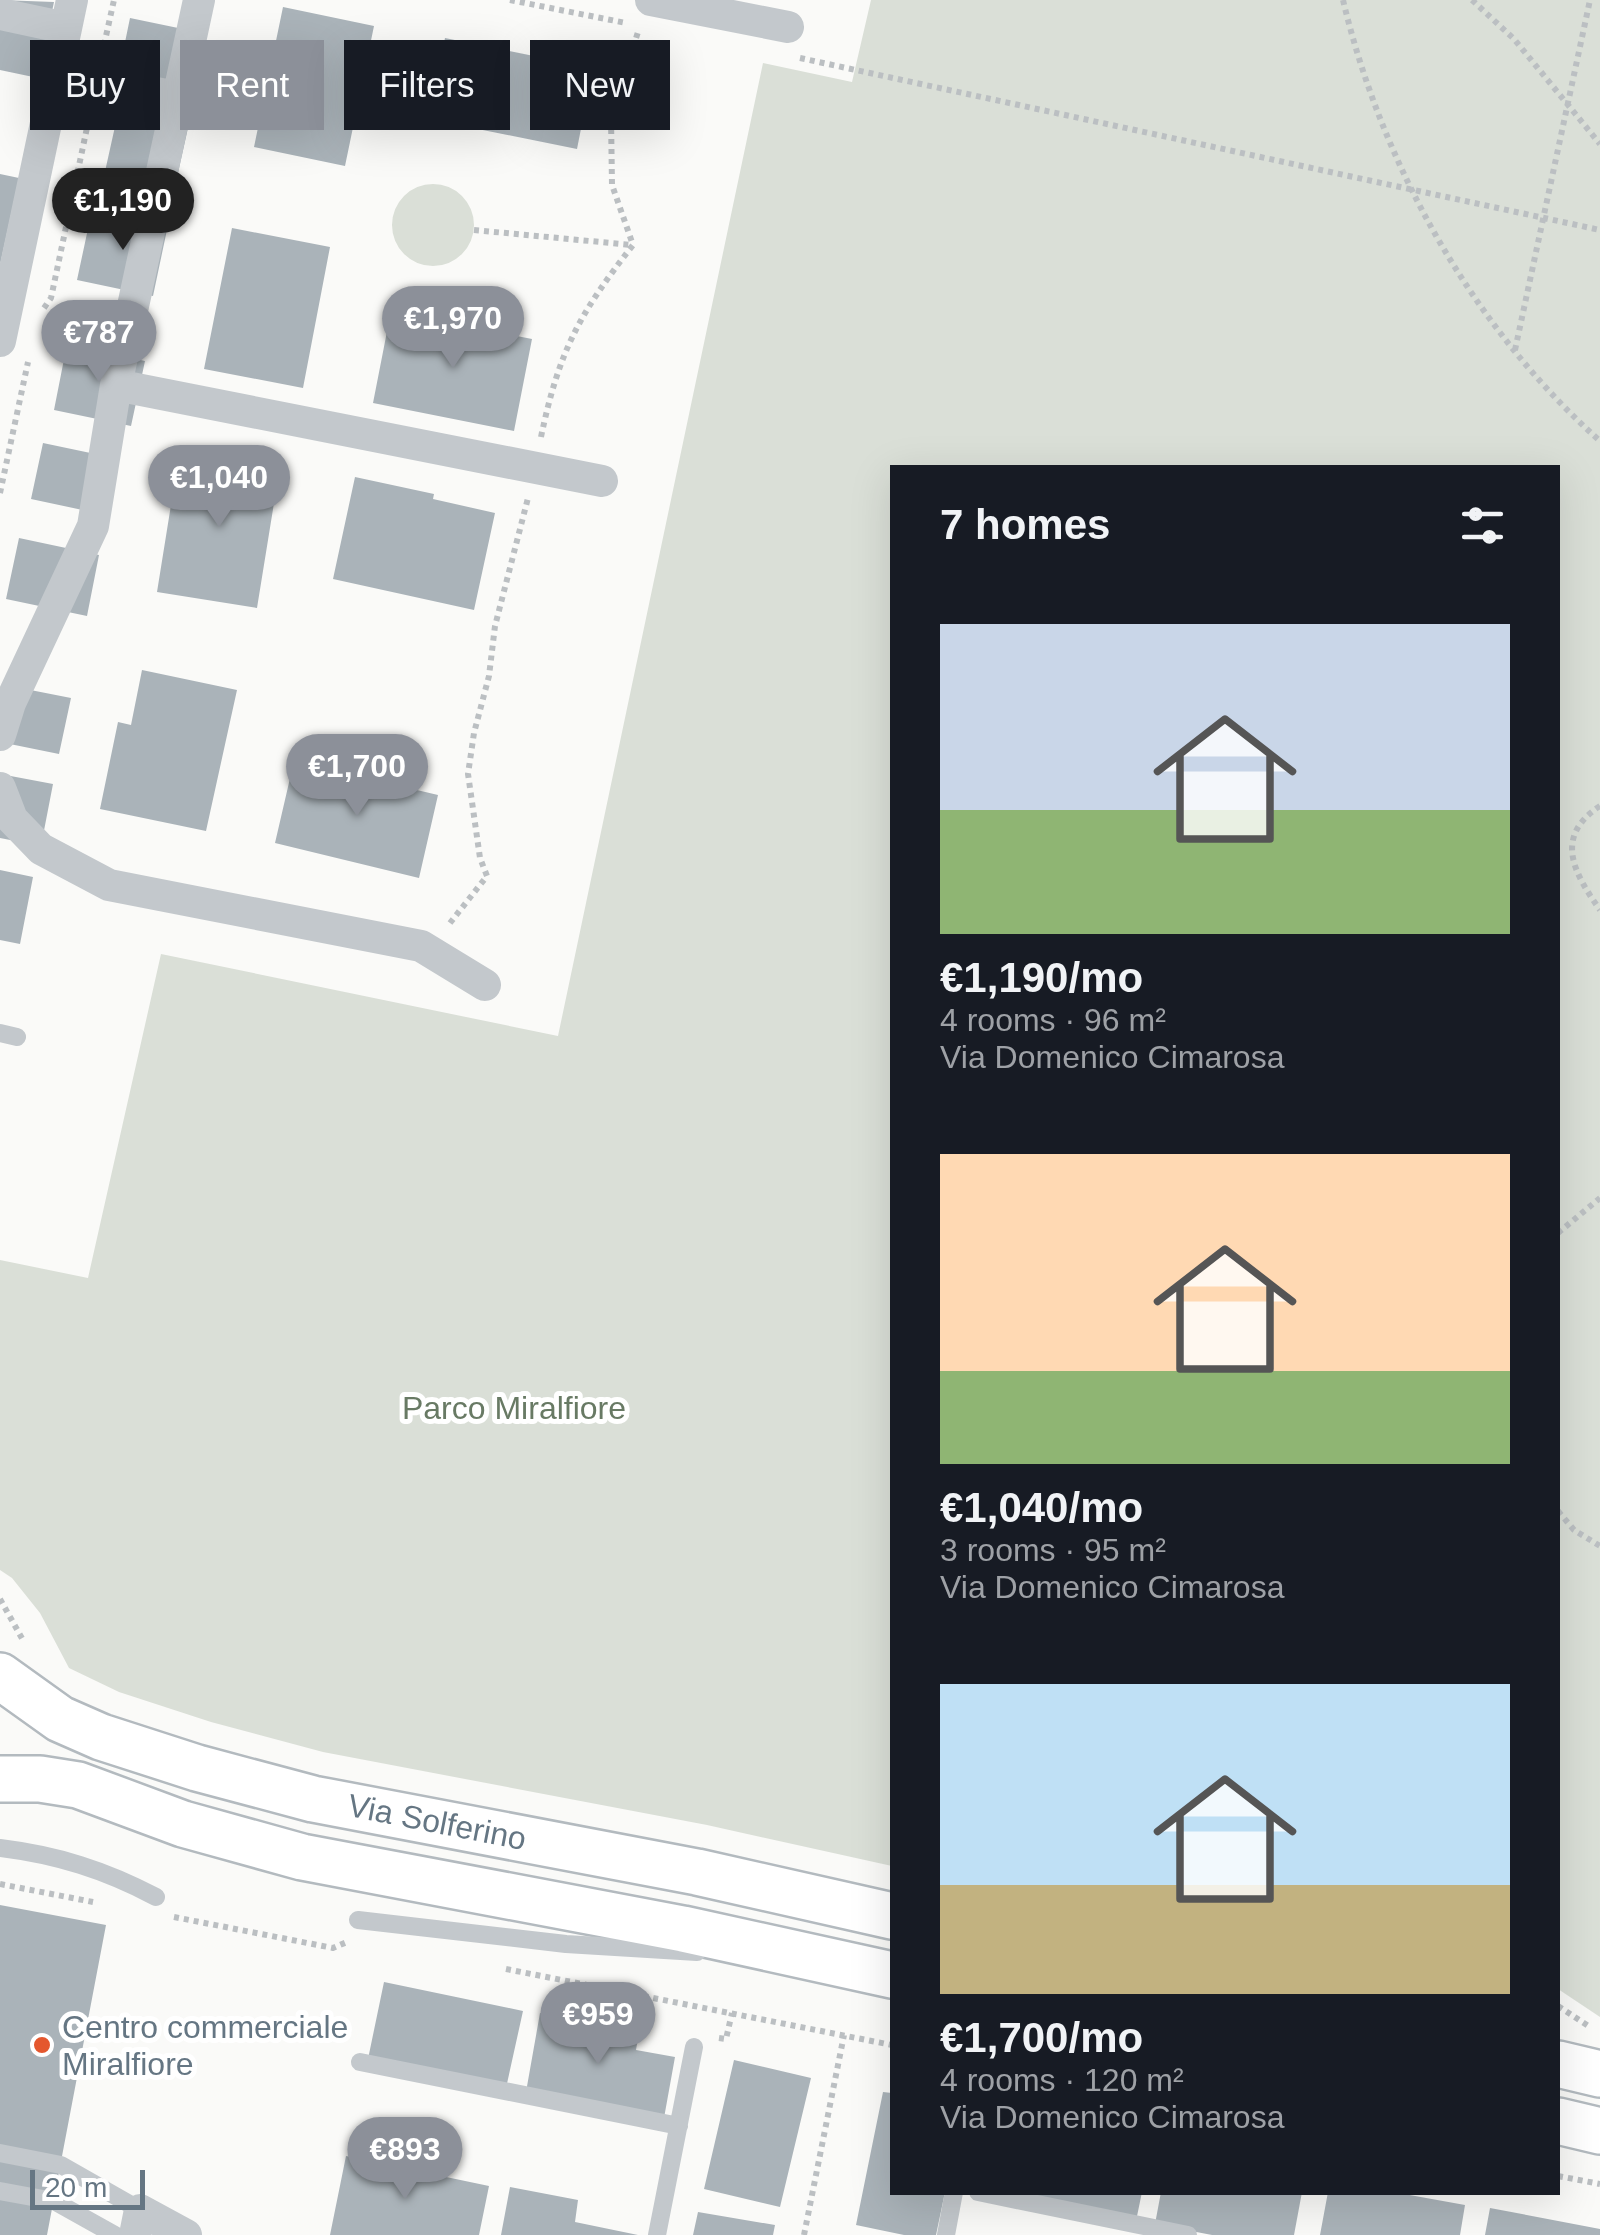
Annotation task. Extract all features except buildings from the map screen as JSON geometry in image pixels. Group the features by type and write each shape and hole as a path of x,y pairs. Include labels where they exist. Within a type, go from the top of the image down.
{"main road":[{"name":"Via Solferino","path":"0,1676 60,1719 101,1737 197,1768 314,1798 697,1872 890,1916"},
{"name":"Via Solferino","path":"0,1779 40,1778 78,1785 182,1824 302,1857 683,1929 890,1976"},
{"path":"1560,2064 1600,2074"},
{"path":"1560,2121 1600,2131"}],"street":[{"path":"0,735 10,704 94,526 116,385 200,0"},
{"path":"651,0 786,41"},
{"path":"0,14 69,14 63,40"},
{"path":"160,94 177,97"},
{"path":"0,341 44,130"},
{"path":"116,385 602,481"},
{"path":"0,788 12,818 42,849 109,885 422,946 484,985"},
{"path":"138,2222 186,2235"}],"lane":[{"path":"0,1848 67,1859 114,1874 156,1897"},
{"path":"358,1920 566,1944 817,1959"},
{"path":"657,2235 694,2047"},
{"path":"360,2062 679,2126"},
{"path":"0,2153 60,2165 138,2222"},
{"path":"0,2191 54,2200 115,2235"},
{"path":"946,2235 953,2195"},
{"path":"993,2195 1188,2235"}],"path":[{"path":"105,40 114,0"},
{"path":"1344,0 1369,92 1409,189 1450,258 1515,351 1557,400 1600,441"},
{"path":"1472,0 1514,39 1600,144"},
{"path":"1515,351 1590,0"},
{"path":"786,41 1409,189 1600,230"},
{"path":"474,230 633,245"},
{"path":"1600,806 1585,816 1572,844 1576,877 1600,910"},
{"path":"1560,1231 1600,1198"},
{"path":"1560,1513 1574,1530 1600,1546"},
{"path":"506,1968 890,2045"},
{"path":"1560,2007 1592,2029"},
{"path":"804,2235 844,2035"},
{"path":"1560,2176 1600,2184"}],"green space":[{"name":"Parco Miralfiore","path":"871,0 1600,0 1600,2017 1560,1990 1560,465 890,465 890,1866 707,1825 323,1752 119,1692 69,1668 40,1613 12,1578 0,1570 0,1260 88,1278 161,954 558,1036 763,63 852,82"},
{"path":"433,184 449,187 462,196 471,209 471,241 462,254 449,263 433,266 417,263 404,254 395,241 392,225 395,209 404,196 417,187"}],"place":[{"name":"Centro commerciale Miralfiore","path":"42,2045"}]}
